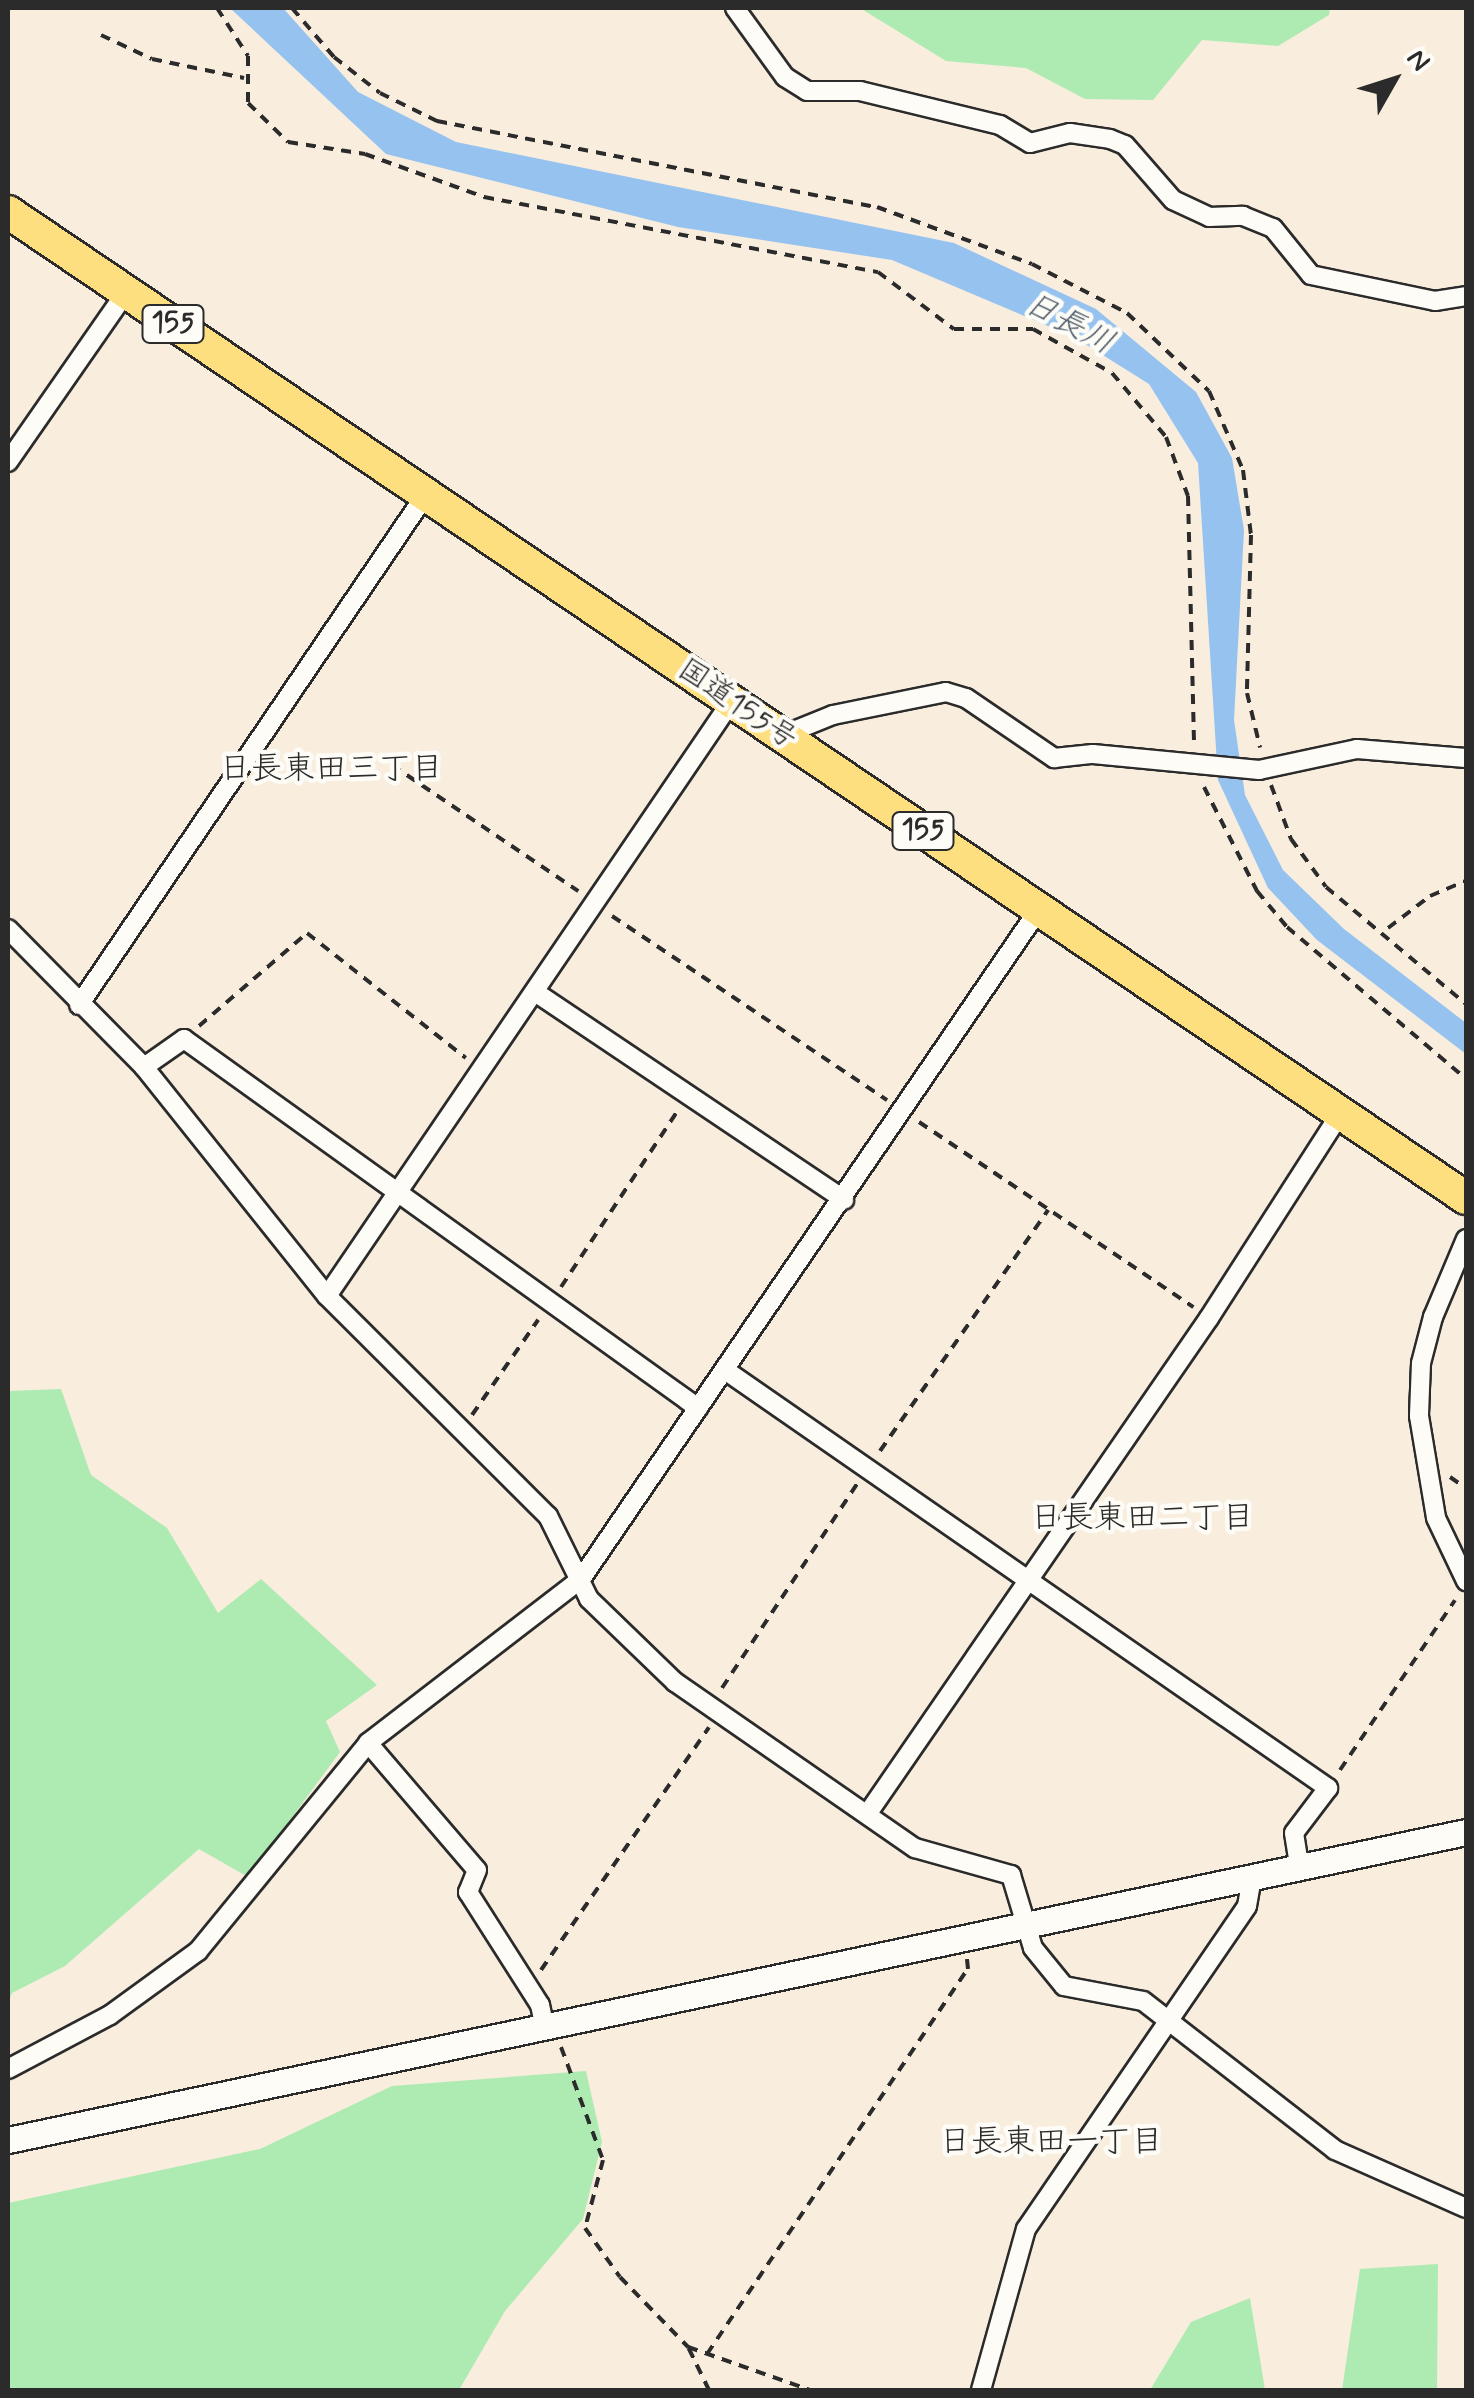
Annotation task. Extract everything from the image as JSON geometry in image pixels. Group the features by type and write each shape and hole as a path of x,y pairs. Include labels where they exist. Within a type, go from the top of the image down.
{"highway":[{"name":"国道155号","path":"8,212 1466,1196"}],"street":[{"path":"735,8 785,77 807,90 860,92 1000,125 1030,143 1070,133 1110,139 1125,145 1173,200 1208,217 1243,216 1273,228 1311,276 1434,300 1466,296"},
{"path":"8,462 126,292"},
{"path":"79,1005 426,494"},
{"path":"781,736 833,715 946,692 966,698 1054,758 1093,754 1263,770 1357,748 1466,758"},
{"path":"326,1296 396,1191 538,994 594,902 732,702"},
{"path":"8,2070 110,2015 198,1951 368,1743 581,1578 844,1200 1039,908"},
{"path":"8,929 144,1068 326,1296 463,1426 500,1474 548,1516 589,1599 717,1715 915,1848 1012,1875 1032,1948 1064,1986 1143,2001 1171,2019 1334,2150 1466,2208"},
{"path":"538,994 844,1200"},
{"path":"144,1068 184,1039 698,1408"},
{"path":"868,1814 1027,1584 1341,1112"},
{"path":"1466,1239 1433,1318 1421,1363 1419,1416 1436,1518 1466,1582"},
{"path":"725,1370 1027,1584 1328,1788 1294,1833 1300,1868"},
{"path":"368,1743 477,1870 468,1892 551,2027"},
{"path":"8,2140 1466,1832"},
{"path":"981,2390 1026,2229 1247,1906 1252,1877"}],"path":[{"path":"217,8 242,40 248,56 244,78 248,104 288,142 365,154 484,197 878,272 954,329 1033,329 1112,373 1166,437 1188,496 1199,764 1232,848 1286,927 1466,1079"},
{"path":"292,8 334,57 380,92 437,121 877,207 1032,264 1127,313 1209,391 1243,470 1250,536 1247,693 1263,770 1279,816 1326,887 1466,1004"},
{"path":"101,35 152,60 244,78"},
{"path":"392,765 594,902"},
{"path":"1388,928 1430,896 1466,881"},
{"path":"184,1039 306,933 482,1071"},
{"path":"463,1426 688,1096"},
{"path":"1328,1788 1456,1599"},
{"path":"530,1988 717,1715"},
{"path":"707,2354 968,1969 964,1937"},
{"path":"551,2027 604,2160 585,2228 620,2277 688,2348 708,2379 708,2390"},
{"path":"688,2348 810,2390"}],"green space":[{"path":"860,8 1330,8 1329,15 1278,46 1202,40 1153,100 1085,99 1026,68 946,61"},
{"path":"61,1389 91,1475 167,1528 218,1613 261,1579 377,1685 326,1721 340,1752 248,1877 199,1849 65,1966 12,1993 8,2003 8,1391"},
{"path":"586,2071 602,2142 583,2219 505,2311 459,2390 8,2390 8,2203 260,2149 392,2086"},
{"path":"1438,2264 1437,2390 1342,2390 1360,2269"},
{"path":"1250,2298 1265,2390 1150,2390 1191,2322"}],"water":[{"name":"日長川","path":"230,8 283,8 358,92 456,142 954,243 1096,309 1196,392 1232,458 1244,530 1234,720 1245,795 1283,870 1344,929 1466,1023 1466,1054 1317,940 1268,888 1218,780 1198,463 1149,384 1074,337 892,260 678,227 386,154"}],"district":[{"name":"日長東田三丁目","path":"331,769"},
{"name":"日長東田二丁目","path":"1142,1518"},
{"name":"日長東田一丁目","path":"1051,2142"}]}
